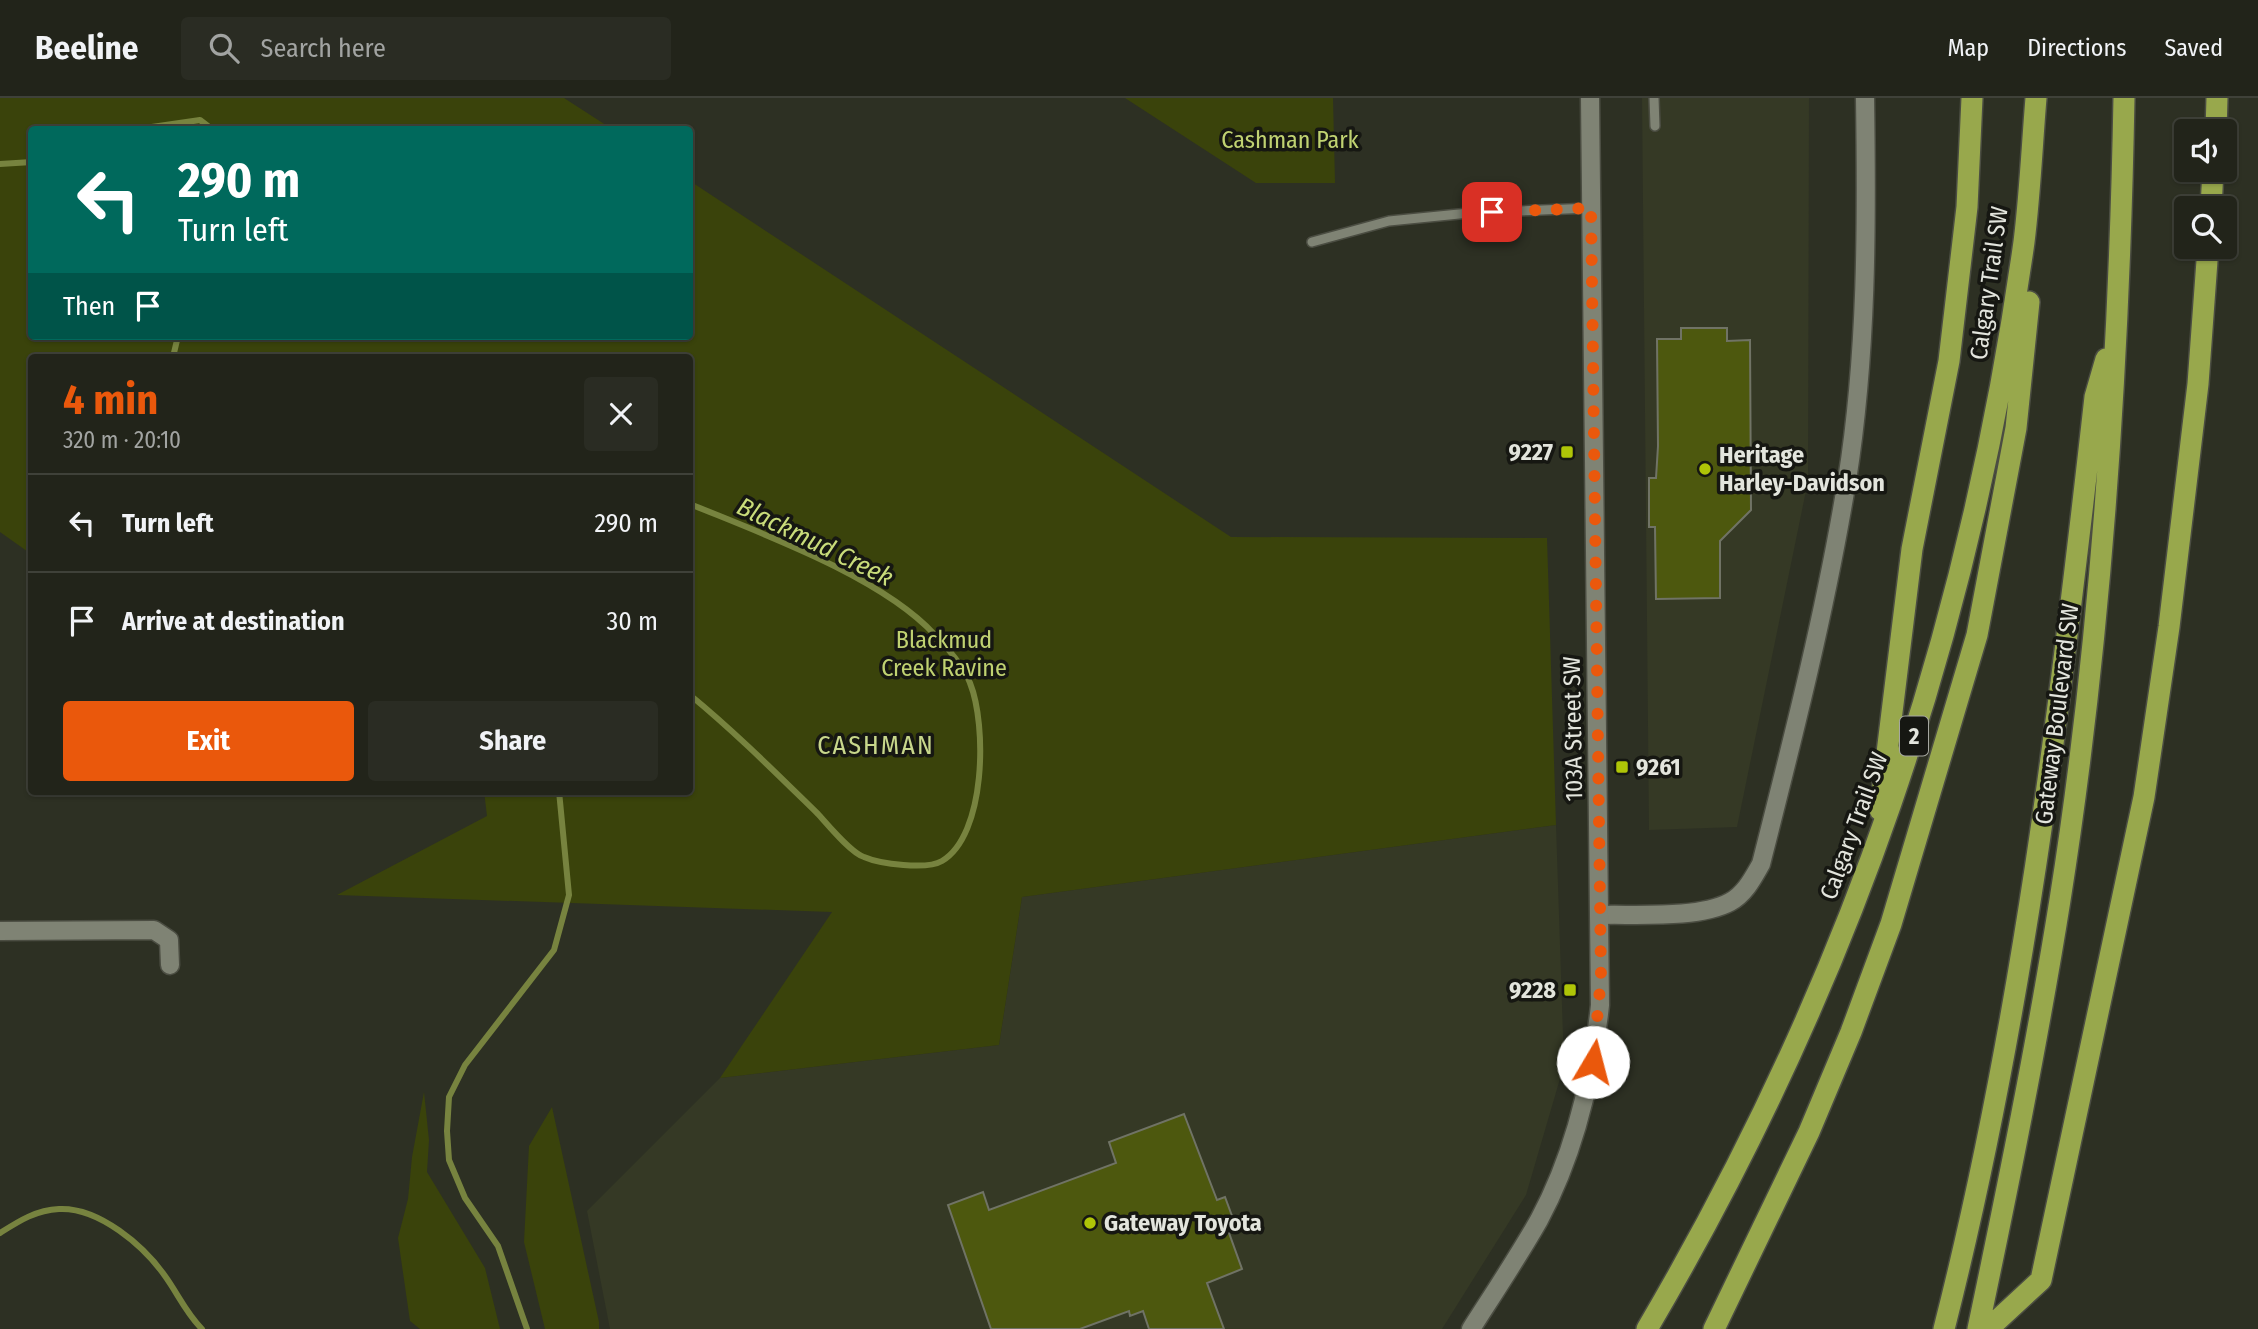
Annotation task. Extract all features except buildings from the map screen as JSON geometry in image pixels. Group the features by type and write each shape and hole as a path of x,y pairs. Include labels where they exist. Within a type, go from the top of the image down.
{"highway":[{"path":"1874,854 1912,549 1949,361 1967,207 1972,98"},
{"path":"1714,1329 1775,1206 1851,1032 1891,924 1977,635 2016,428 2024,340 2038,242 2037,98"},
{"name":"Calgary Trail SW","path":"1647,1329 1739,1164 1788,1063 1832,964 1874,854 1925,705 1978,500 2004,367 2024,238 2037,98"},
{"name":"Gateway Boulevard SW","path":"1978,1329 2019,1136 2072,814 2099,569 2117,321 2124,98"},
{"path":"2216,119 2217,98"},
{"path":"1988,1329 2041,1280 2144,797 2169,626 2198,384 2207,259"},
{"path":"1944,1329 1975,1199 2012,1008 2048,796 2095,397 2117,321"}],"street":[{"name":"103A Street SW","path":"1471,1329 1538,1220 1567,1158 1590,1080 1599,1018 1590,98"},
{"path":"1600,915 1698,911 1730,902 1748,887 1761,864 1813,644 1847,480 1859,361 1865,98"},
{"path":"0,931 154,930 169,940 170,965"}],"lane":[{"path":"1654,98 1655,126"},
{"path":"1312,242 1390,221 1469,213 1591,208"}],"shaded area":[{"path":"1642,98 1809,98 1808,481 1737,827 1649,830"},
{"path":"1556,825 1564,1065 1526,1195 1442,1329 610,1329 587,1211 720,1078 999,1045 1022,897"}],"green space":[{"name":"Blackmud Creek Ravine","path":"0,98 564,98 607,126 28,126 28,340 693,340 693,183 1231,537 1547,538 1556,825 1022,897 999,1045 720,1078 832,912 337,895 487,816 484,795 693,795 693,354 28,354 28,552 0,532"},
{"name":"Cashman Park","path":"1125,98 1333,98 1335,183 1256,183"},
{"path":"424,1092 429,1140 427,1172 485,1268 500,1329 420,1329 410,1321 398,1238 408,1199 412,1157"},
{"path":"552,1107 599,1329 545,1329 524,1242 529,1146"}],"waterway":[{"name":"Blackmud Creek","path":"159,126 200,120 208,126"},
{"name":"Blackmud Creek","path":"0,164 28,162"},
{"name":"Blackmud Creek","path":"174,354 177,340"},
{"name":"Blackmud Creek","path":"693,505 786,543 885,594 912,614 950,651 970,683 979,725 980,751 975,804 957,848 942,861 926,865 903,865 864,857 846,845 771,768 693,698"},
{"name":"Blackmud Creek","path":"527,1329 498,1246 465,1198 449,1160 449,1097 465,1065 554,950 569,895 559,795"},
{"name":"Blackmud Creek","path":"0,1233 28,1217 59,1209 74,1210 105,1221 133,1241 156,1264 202,1329"}],"place":[{"name":"9227","path":"1567,452"},
{"name":"Heritage Harley-Davidson","path":"1705,469"},
{"name":"9261","path":"1622,767"},
{"name":"9228","path":"1570,990"},
{"name":"Gateway Toyota","path":"1090,1223"}],"district":[{"name":"CASHMAN","path":"876,745"}],"route":[{"path":"1492,212 1591,208 1601,978 1593,1062"}]}
